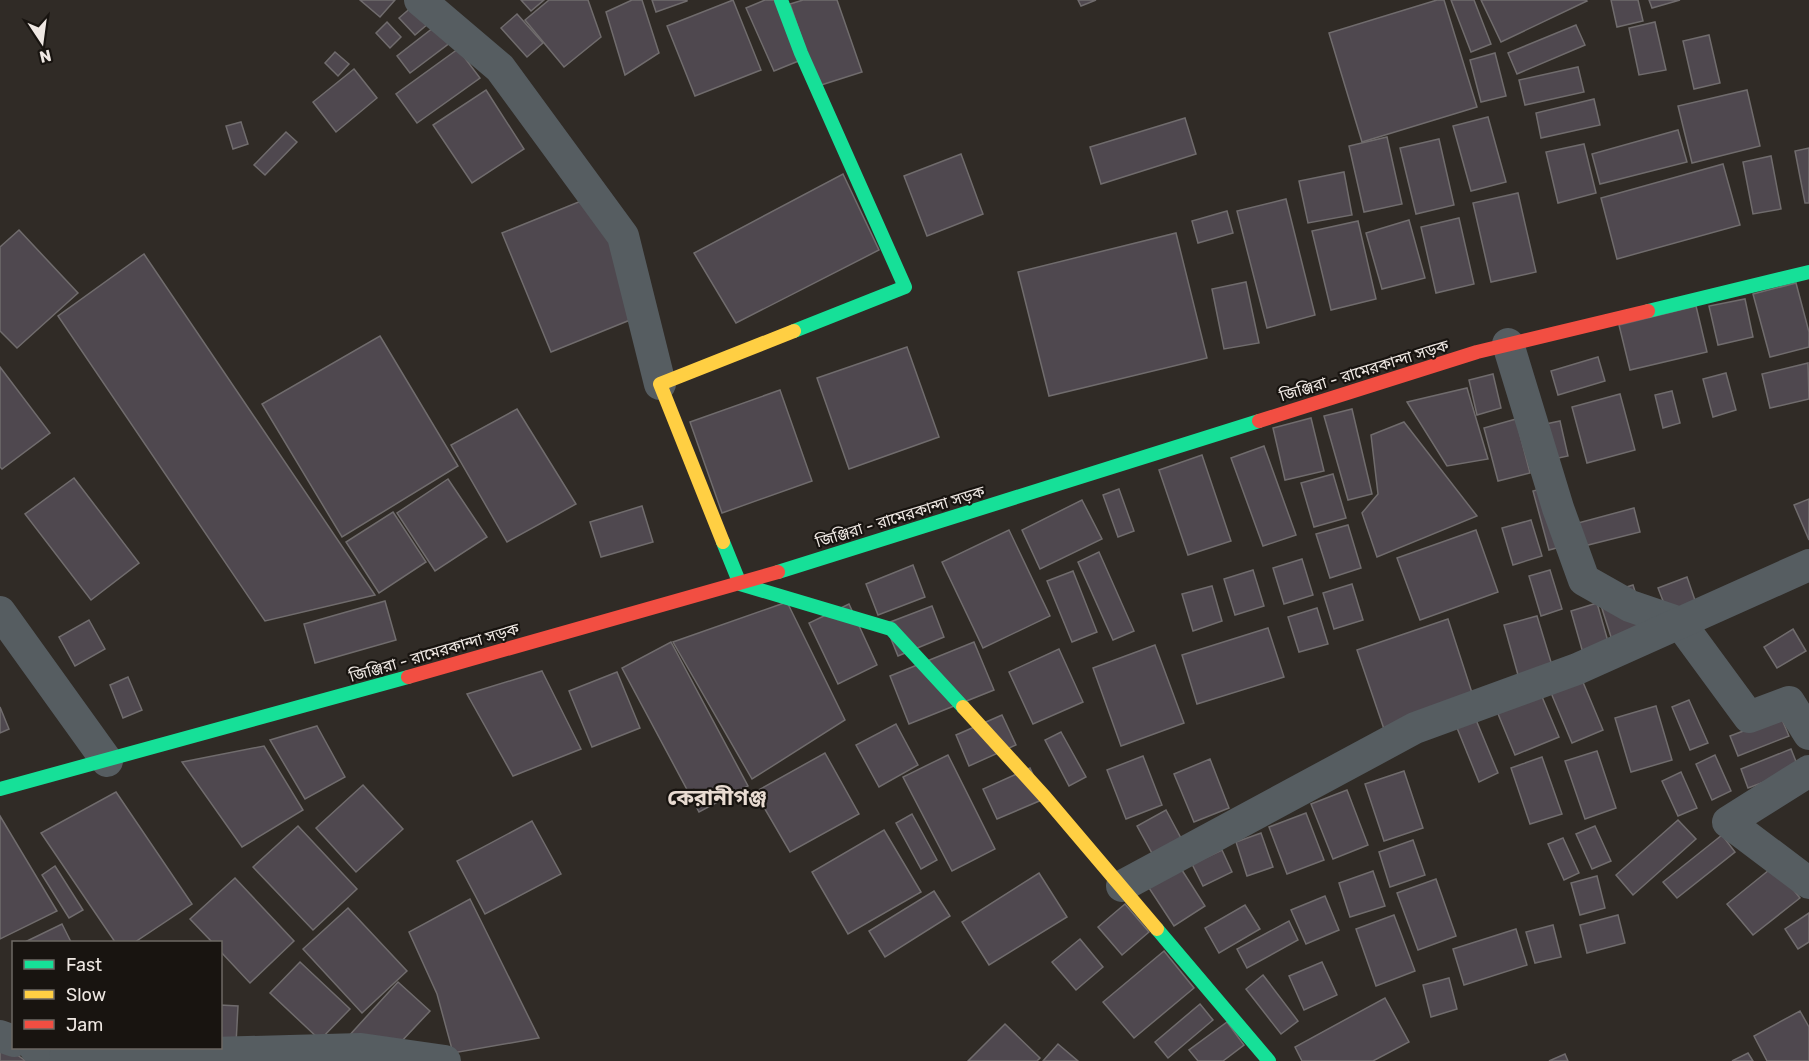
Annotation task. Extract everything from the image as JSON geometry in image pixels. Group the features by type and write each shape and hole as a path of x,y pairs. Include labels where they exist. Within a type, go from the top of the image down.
{"main road":[{"path":"781,0 801,53 905,287 660,384 740,584 891,629 1045,797 1269,1061"},
{"name":"জিঞ্জিরা - রামেরকান্দা সড়ক","path":"0,789 740,584 1477,352 1809,272"}],"street":[{"path":"420,0 500,68 623,236 660,384"},
{"path":"1508,344 1558,508 1584,580 1630,606 1680,623 1749,717 1789,702 1809,734"},
{"path":"1122,886 1414,728 1577,669 1809,566"},
{"path":"0,612 107,760"},
{"path":"1809,771 1728,822 1809,883"},
{"path":"40,1049 68,1059 361,1049 445,1061"}],"building":[{"path":"360,0 395,0 380,17"},
{"path":"521,0 544,0 531,11"},
{"path":"549,0 588,0 601,37 564,67 525,20"},
{"path":"632,0 642,0 659,53 625,75 606,12"},
{"path":"652,0 687,0 687,1 656,12"},
{"path":"733,0 761,70 695,96 667,26"},
{"path":"765,0 775,0 801,60 774,71 746,8"},
{"path":"803,0 837,0 862,72 818,86 790,4"},
{"path":"1078,0 1096,0 1081,6"},
{"path":"1437,0 1444,0 1477,107 1362,142 1329,33"},
{"path":"1451,0 1474,0 1491,44 1471,52"},
{"path":"1481,0 1586,0 1587,1 1501,42"},
{"path":"1611,0 1638,0 1643,21 1617,27"},
{"path":"1649,0 1680,0 1652,8"},
{"path":"414,5 429,23 415,35 399,18"},
{"path":"517,14 543,43 527,57 501,28"},
{"path":"387,22 401,37 390,48 376,33"},
{"path":"1655,22 1666,70 1639,75 1629,28"},
{"path":"438,24 451,42 410,73 397,56"},
{"path":"1576,25 1585,45 1517,74 1508,53"},
{"path":"1709,35 1720,83 1694,89 1683,41"},
{"path":"458,49 480,78 417,123 396,94"},
{"path":"335,52 349,64 338,76 325,63"},
{"path":"1495,53 1506,96 1481,102 1470,60"},
{"path":"1578,67 1584,92 1525,105 1519,80"},
{"path":"354,69 377,98 336,132 313,102"},
{"path":"486,90 524,149 472,183 433,125"},
{"path":"1747,90 1760,146 1692,163 1678,106"},
{"path":"1594,99 1600,125 1541,138 1536,113"},
{"path":"1488,117 1506,182 1471,191 1453,126"},
{"path":"1185,118 1196,154 1101,184 1090,147"},
{"path":"241,122 248,144 233,149 226,126"},
{"path":"1678,130 1687,162 1600,184 1592,154"},
{"path":"286,132 297,142 265,175 254,165"},
{"path":"1387,137 1402,204 1364,212 1349,146"},
{"path":"1439,139 1454,205 1416,214 1400,148"},
{"path":"1584,144 1596,193 1558,203 1546,152"},
{"path":"1809,148 1809,203 1805,203 1795,151"},
{"path":"961,154 983,214 927,236 904,176"},
{"path":"1771,156 1781,209 1753,214 1743,162"},
{"path":"1723,164 1740,225 1617,259 1601,198"},
{"path":"1344,172 1352,215 1308,223 1299,181"},
{"path":"843,174 879,250 736,323 694,253"},
{"path":"1518,193 1536,272 1491,282 1473,203"},
{"path":"591,197 640,316 551,352 502,233"},
{"path":"1286,199 1315,315 1267,328 1237,211"},
{"path":"1227,211 1233,233 1198,243 1192,221"},
{"path":"1459,218 1474,284 1436,293 1421,227"},
{"path":"1409,220 1425,278 1382,289 1366,233"},
{"path":"1358,221 1376,299 1331,310 1312,231"},
{"path":"19,230 78,293 17,348 0,331 0,247"},
{"path":"1176,233 1207,358 1049,396 1018,272"},
{"path":"144,254 375,595 265,621 58,316"},
{"path":"1246,282 1259,343 1224,349 1212,289"},
{"path":"1796,283 1809,332 1809,347 1770,357 1753,294"},
{"path":"1745,299 1753,337 1718,345 1709,306"},
{"path":"1696,306 1707,352 1630,370 1619,325"},
{"path":"380,336 458,466 342,537 262,404"},
{"path":"907,347 939,437 849,469 817,378"},
{"path":"1598,357 1605,381 1558,395 1551,371"},
{"path":"1808,363 1809,399 1770,408 1762,374"},
{"path":"0,367 50,433 2,469 0,467"},
{"path":"1726,373 1736,410 1713,417 1703,379"},
{"path":"1493,374 1501,408 1477,415 1469,380"},
{"path":"1467,388 1488,459 1447,466 1407,402"},
{"path":"780,390 812,481 722,513 690,422"},
{"path":"1672,391 1680,423 1663,428 1655,395"},
{"path":"1620,394 1635,450 1587,463 1572,407"},
{"path":"517,409 576,504 507,542 451,445"},
{"path":"1352,409 1372,494 1348,500 1324,416"},
{"path":"1311,418 1324,471 1285,480 1273,428"},
{"path":"1516,419 1530,473 1498,481 1484,428"},
{"path":"1560,421 1568,456 1544,461 1536,426"},
{"path":"1404,422 1477,516 1377,557 1362,513 1378,494 1371,435"},
{"path":"1264,446 1296,535 1263,546 1231,458"},
{"path":"1202,455 1231,541 1188,555 1159,470"},
{"path":"1333,474 1346,518 1314,527 1301,483"},
{"path":"74,478 139,563 91,600 25,514"},
{"path":"448,479 487,537 435,571 397,513"},
{"path":"1560,484 1575,543 1549,550 1533,491"},
{"path":"1119,489 1134,531 1118,537 1103,495"},
{"path":"1809,499 1809,540 1794,505"},
{"path":"1082,500 1102,539 1040,569 1022,530"},
{"path":"642,506 653,542 601,557 590,522"},
{"path":"1634,508 1640,532 1584,546 1578,523"},
{"path":"393,512 426,562 379,593 346,542"},
{"path":"1531,520 1542,556 1513,565 1502,528"},
{"path":"1348,525 1361,568 1330,578 1316,534"},
{"path":"1009,530 1050,616 983,648 942,562"},
{"path":"1476,530 1498,592 1420,620 1397,558"},
{"path":"1099,552 1134,631 1113,640 1078,562"},
{"path":"1302,559 1313,595 1284,604 1273,568"},
{"path":"913,565 925,597 878,615 866,584"},
{"path":"1253,570 1264,606 1235,615 1224,579"},
{"path":"1550,570 1562,609 1541,616 1529,576"},
{"path":"1073,571 1097,632 1072,642 1047,581"},
{"path":"1687,577 1698,609 1670,619 1658,588"},
{"path":"1352,584 1363,620 1334,629 1323,593"},
{"path":"1633,585 1647,630 1612,640 1598,596"},
{"path":"1212,586 1222,621 1193,631 1182,594"},
{"path":"385,601 396,640 315,663 304,624"},
{"path":"787,602 845,720 752,779 673,642"},
{"path":"1597,603 1609,645 1583,653 1571,611"},
{"path":"849,604 877,665 838,684 809,623"},
{"path":"932,606 944,637 898,656 885,624"},
{"path":"1317,608 1328,644 1299,652 1288,617"},
{"path":"1537,616 1554,672 1520,682 1504,625"},
{"path":"1448,619 1474,699 1384,729 1357,650"},
{"path":"89,620 105,649 75,666 59,637"},
{"path":"1268,628 1284,677 1197,704 1182,655"},
{"path":"1793,629 1806,651 1777,668 1764,647"},
{"path":"671,642 748,786 699,812 622,668"},
{"path":"974,642 994,690 909,724 890,676"},
{"path":"1155,645 1184,723 1121,746 1093,668"},
{"path":"1059,649 1083,702 1033,724 1009,672"},
{"path":"542,671 581,749 513,776 467,694"},
{"path":"617,672 640,728 592,747 569,691"},
{"path":"1580,675 1603,730 1572,743 1549,688"},
{"path":"128,677 142,710 123,718 110,685"},
{"path":"1540,692 1559,737 1515,755 1496,709"},
{"path":"1689,700 1708,743 1690,750 1672,707"},
{"path":"1656,706 1672,760 1631,772 1615,718"},
{"path":"0,707 9,729 0,733"},
{"path":"1002,715 1016,745 969,766 956,735"},
{"path":"1474,715 1498,773 1479,782 1455,723"},
{"path":"1781,717 1789,736 1738,756 1730,736"},
{"path":"896,724 918,765 879,787 856,745"},
{"path":"317,726 345,777 305,799 270,740"},
{"path":"1061,732 1086,777 1069,786 1045,740"},
{"path":"264,746 303,810 242,847 182,762"},
{"path":"1791,749 1799,769 1748,788 1741,769"},
{"path":"1597,751 1616,808 1585,819 1565,761"},
{"path":"825,753 859,814 790,852 755,792"},
{"path":"948,755 995,849 952,871 903,777"},
{"path":"1715,755 1731,791 1712,800 1696,764"},
{"path":"1143,756 1162,805 1126,819 1107,770"},
{"path":"1542,757 1562,814 1530,824 1511,768"},
{"path":"1210,759 1229,808 1194,822 1174,774"},
{"path":"1030,768 1044,799 997,819 983,789"},
{"path":"1404,771 1423,828 1384,841 1365,784"},
{"path":"1681,772 1697,808 1678,816 1662,781"},
{"path":"363,785 403,829 356,872 316,828"},
{"path":"1347,790 1368,845 1333,859 1311,804"},
{"path":"116,792 192,904 136,941 114,941 41,833"},
{"path":"1166,810 1182,840 1153,855 1137,826"},
{"path":"1306,813 1324,860 1287,874 1269,827"},
{"path":"912,814 937,860 921,869 896,823"},
{"path":"0,816 57,911 0,939"},
{"path":"1678,820 1696,839 1633,895 1616,875"},
{"path":"532,821 561,874 485,914 457,861"},
{"path":"298,826 357,889 313,930 253,867"},
{"path":"1595,826 1611,861 1592,869 1576,834"},
{"path":"884,830 921,892 848,934 812,872"},
{"path":"1261,833 1273,867 1247,876 1236,842"},
{"path":"1722,835 1735,852 1677,898 1663,882"},
{"path":"1563,838 1579,873 1564,880 1548,844"},
{"path":"1413,840 1425,875 1390,887 1379,852"},
{"path":"1222,850 1232,872 1203,886 1192,864"},
{"path":"55,866 83,910 69,918 42,875"},
{"path":"1774,866 1800,898 1753,935 1727,904"},
{"path":"1180,867 1205,906 1174,926 1149,888"},
{"path":"1373,871 1385,906 1350,917 1339,883"},
{"path":"1039,873 1067,917 989,965 962,922"},
{"path":"1597,876 1605,908 1580,915 1571,883"},
{"path":"235,878 294,941 250,983 222,953 222,941 211,941 190,919"},
{"path":"1436,879 1456,936 1418,950 1397,893"},
{"path":"934,891 950,916 885,957 869,931"},
{"path":"1325,896 1339,930 1306,944 1291,910"},
{"path":"470,899 539,1038 453,1053 437,994 409,932"},
{"path":"1125,904 1149,932 1122,955 1098,927"},
{"path":"1245,905 1260,929 1219,953 1205,928"},
{"path":"348,908 407,971 362,1013 303,949"},
{"path":"1809,913 1809,942 1798,949 1785,929"},
{"path":"1394,915 1415,971 1376,986 1356,929"},
{"path":"1618,915 1625,943 1587,953 1580,925"},
{"path":"1289,921 1298,940 1247,968 1237,949"},
{"path":"62,924 70,941 27,941"},
{"path":"1553,925 1561,957 1535,963 1526,932"},
{"path":"1516,929 1527,965 1464,985 1453,949"},
{"path":"1080,939 1103,967 1076,990 1052,962"},
{"path":"1164,951 1194,988 1134,1038 1103,1002"},
{"path":"300,962 350,1009 320,1040 270,993"},
{"path":"1322,962 1337,995 1304,1010 1289,976"},
{"path":"1263,975 1298,1021 1281,1034 1246,989"},
{"path":"1449,978 1457,1009 1431,1017 1423,985"},
{"path":"398,982 430,1011 383,1061 326,1061"},
{"path":"1385,998 1409,1042 1373,1061 1302,1061 1295,1047"},
{"path":"1200,1004 1213,1020 1168,1058 1155,1042"},
{"path":"222,1005 238,1006 236,1044 222,1043"},
{"path":"1800,1011 1809,1027 1809,1061 1767,1061 1754,1036"},
{"path":"1227,1022 1244,1045 1223,1061 1198,1061 1189,1050"},
{"path":"1005,1024 1040,1058 1037,1061 968,1061"},
{"path":"1058,1044 1078,1061 1043,1061"},
{"path":"4,1046 26,1061 0,1061 0,1052"},
{"path":"1748,1053 1753,1061 1732,1061"},
{"path":"1565,1054 1568,1061 1549,1061"}],"traffic: fast":[{"path":"781,0 801,53 905,287 794,331"},
{"path":"1648,311 1809,272"},
{"path":"778,572 1259,421"},
{"path":"723,542 740,584 891,629 963,707"},
{"path":"0,789 408,677"},
{"path":"1157,929 1269,1061"}],"traffic: slow":[{"path":"723,542 660,384 794,331"},
{"path":"963,707 1045,797 1157,929"}],"traffic: jam":[{"path":"1259,421 1477,352 1648,311"},
{"path":"408,677 778,572"}],"district":[{"name":"কেরানীগঞ্জ","path":"717,797"}]}
